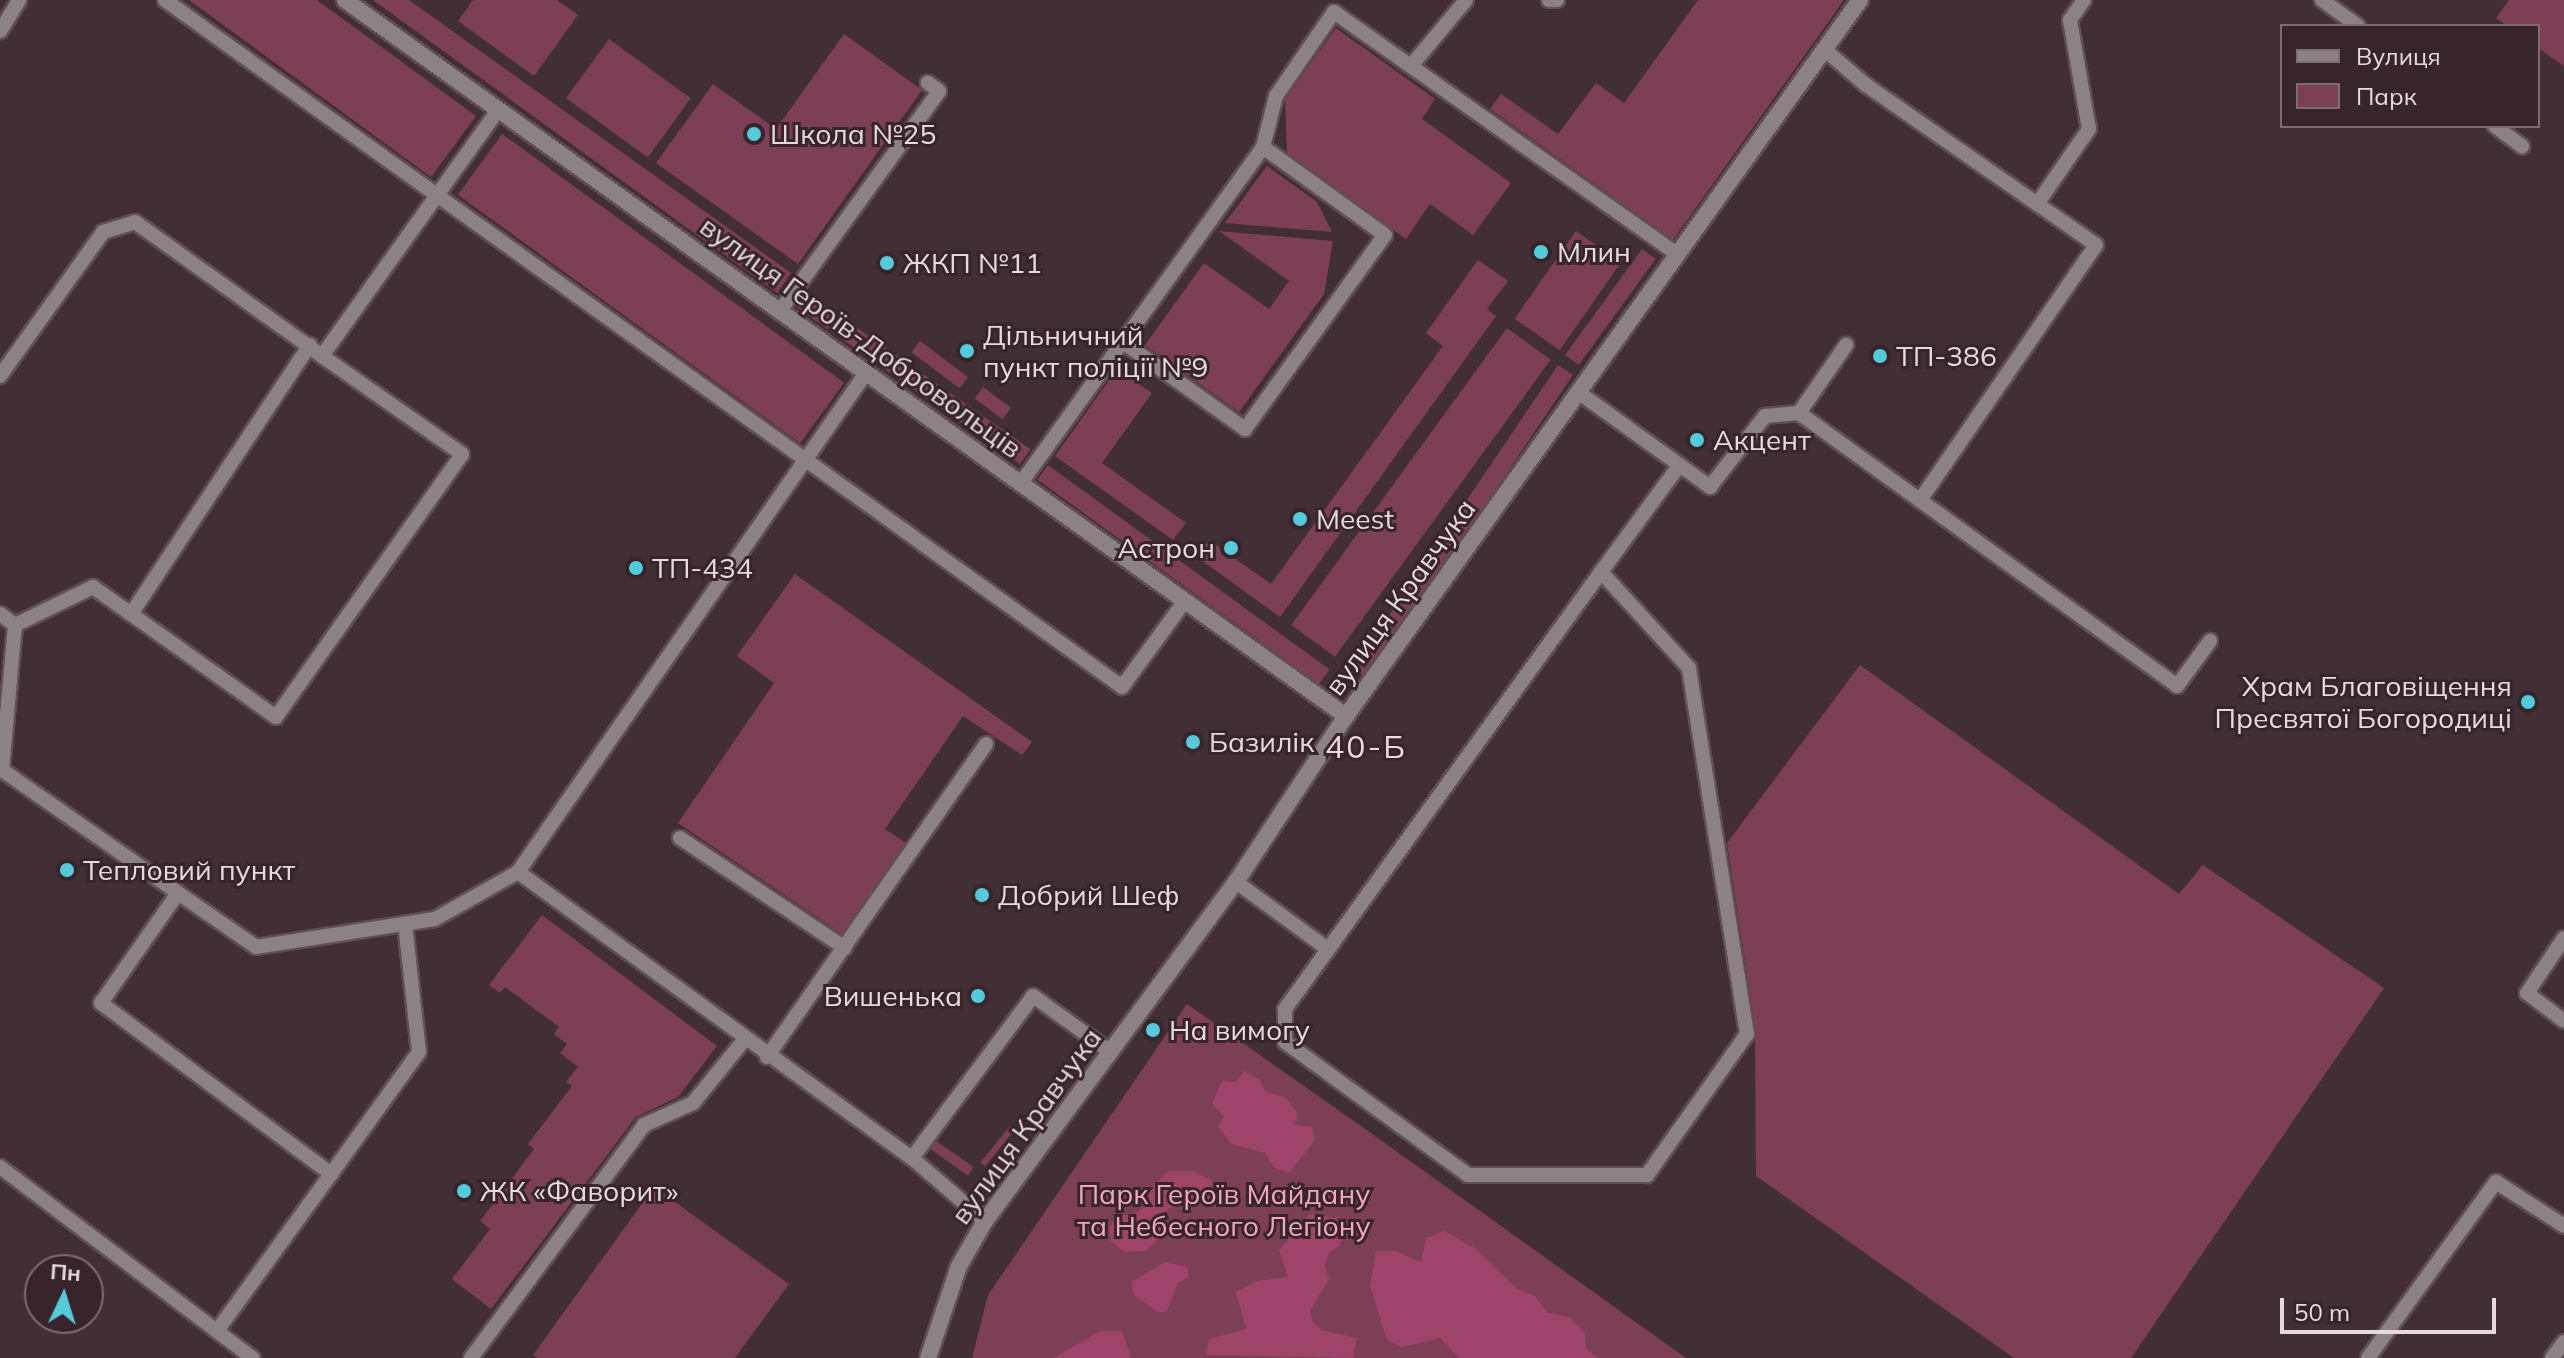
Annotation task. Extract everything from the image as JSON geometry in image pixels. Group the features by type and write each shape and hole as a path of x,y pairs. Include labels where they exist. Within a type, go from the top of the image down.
{"street":[{"name":"вулиця Кравчука","path":"928,1358 959,1266 985,1221 1236,882 1346,716 1860,0"},
{"name":"вулиця Героїв-Добровольців","path":"350,1 1346,716"}],"lane":[{"path":"0,31 19,0"},
{"path":"165,0 438,193 1122,687 1185,601"},
{"path":"1411,66 1466,0"},
{"path":"1549,0 1557,0"},
{"path":"2037,204 2089,129 2070,20 2084,0"},
{"path":"2322,0 2355,24"},
{"path":"1021,483 1263,147 1276,96 1334,12 1677,254"},
{"path":"1825,50 2096,245 1920,500"},
{"path":"780,311 939,91 928,83"},
{"path":"322,356 498,110"},
{"path":"2498,128 2522,146"},
{"path":"1123,342 1245,429 1385,235 1263,147"},
{"path":"0,376 103,232 135,222 462,454 276,717 93,587 15,625"},
{"path":"131,614 310,345"},
{"path":"1799,413 1846,345"},
{"path":"15,625 1,769 178,893 256,947 435,919 518,872 866,373"},
{"path":"1578,392 1710,487 1765,416 1799,413 2177,686 2210,641"},
{"path":"1601,572 1689,668 1747,1034 1647,1175 1468,1175 1285,1042 1285,1009 1601,572 1679,466"},
{"path":"0,614 15,625"},
{"path":"767,1057 986,744"},
{"path":"680,838 845,948"},
{"path":"518,872 767,1057 912,1158 985,1221"},
{"path":"1236,882 1328,949"},
{"path":"178,893 101,1003 331,1174"},
{"path":"217,1331 419,1052 405,924"},
{"path":"2564,938 2527,993 2564,1021"},
{"path":"912,1158 1033,996 1111,1052"},
{"path":"471,1358 644,1125 693,1103 744,1040"},
{"path":"0,1167 253,1358"},
{"path":"2368,1358 2496,1182 2564,1226"},
{"path":"2552,1358 2564,1342"}],"green space":[{"path":"189,0 317,0 476,116 431,177"},
{"path":"373,0 409,0 791,273 777,293"},
{"path":"473,0 557,0 578,15 534,76 458,21"},
{"path":"1698,0 1844,0 1673,240 1490,109 1501,94 1558,134 1596,83 1624,103"},
{"path":"2509,0 2564,0 2564,66 2540,49 2540,24 2505,24 2496,18"},
{"path":"1336,28 1435,99 1422,119 1511,183 1473,235 1430,204 1406,239 1287,154 1285,99"},
{"path":"844,34 922,90 798,264 656,163 713,84 776,129"},
{"path":"609,39 691,98 648,157 566,98"},
{"path":"502,134 844,383 800,443 458,195"},
{"path":"1267,166 1317,202 1332,232 1225,223"},
{"path":"1219,231 1333,241 1324,294 1239,412 1145,345 1204,263 1269,309 1289,281"},
{"path":"1576,231 1621,263 1560,350 1515,319"},
{"path":"1642,249 1656,259 1579,365 1565,355"},
{"path":"1478,260 1508,281 1487,309 1496,316 1280,617 1197,557 1209,540 1271,584 1443,346 1426,333"},
{"path":"806,292 1030,449 1020,464 796,307"},
{"path":"1507,328 1551,360 1335,657 1291,625"},
{"path":"920,341 968,377 959,388 912,352"},
{"path":"1558,365 1573,375 1368,679 1353,669"},
{"path":"1117,369 1152,393 1102,463 1186,523 1173,540 1055,456"},
{"path":"983,387 1011,408 1003,419 975,398"},
{"path":"1048,465 1330,670 1319,684 1037,480"},
{"path":"795,574 1032,742 1022,755 963,716 885,829 906,843 842,934 678,823 774,683 737,656"},
{"path":"1860,665 2179,894 2203,865 2384,988 2131,1358 2014,1358 1756,1176 1755,1027 1727,843"},
{"path":"542,915 717,1046 678,1097 636,1117 491,1309 452,1279 490,1229 480,1221 534,1149 528,1144 572,1086 566,1082 578,1067 560,1053 567,1044 554,1034 559,1027 505,987 500,993 489,985"},
{"name":"Парк Героїв Майдану та Небесного Легіону","path":"1187,1004 1686,1358 972,1358 988,1295"},
{"path":"1010,1126 1015,1130 985,1166 980,1163"},
{"path":"932,1138 974,1167 968,1175 926,1146"},
{"path":"654,1187 789,1284 735,1358 538,1358 533,1355"}],"shaded area":[{"path":"1244,1071 1259,1079 1266,1092 1285,1097 1298,1114 1294,1125 1312,1127 1315,1140 1289,1173 1273,1167 1265,1153 1231,1144 1218,1126 1224,1117 1212,1103 1222,1081 1236,1082"},
{"path":"1169,1171 1194,1171 1212,1181 1213,1198 1169,1208 1160,1221 1162,1236 1145,1251 1124,1252 1111,1241 1109,1227 1119,1215 1134,1215 1148,1204 1150,1188"},
{"path":"1310,1214 1336,1218 1343,1232 1340,1246 1329,1253 1325,1266 1329,1280 1310,1310 1313,1323 1321,1330 1357,1338 1353,1358 1206,1355 1209,1339 1246,1329 1236,1292 1257,1281 1288,1277 1279,1250"},
{"path":"1444,1231 1476,1249 1517,1289 1535,1296 1547,1312 1569,1317 1585,1333 1586,1349 1599,1358 1459,1358 1440,1338 1402,1347 1387,1340 1370,1286 1376,1251 1395,1251 1421,1262 1426,1238"},
{"path":"1165,1262 1187,1267 1189,1278 1178,1283 1167,1312 1157,1312 1134,1295 1131,1282"},
{"path":"1100,1331 1122,1331 1131,1358 1053,1358"}],"place":[{"name":"Школа №25","path":"754,134"},
{"name":"Млин","path":"1541,252"},
{"name":"ЖКП №11","path":"887,263"},
{"name":"Дільничний пункт поліції №9","path":"967,351"},
{"name":"ТП-386","path":"1880,356"},
{"name":"Акцент","path":"1697,440"},
{"name":"Meest","path":"1300,519"},
{"name":"Астрон","path":"1231,548"},
{"name":"ТП-434","path":"636,568"},
{"name":"Храм Благовіщення Пресвятої Богородиці","path":"2528,702"},
{"name":"Базилік","path":"1193,742"},
{"name":"Тепловий пункт","path":"67,870"},
{"name":"Добрий Шеф","path":"982,895"},
{"name":"Вишенька","path":"978,996"},
{"name":"На вимогу","path":"1153,1030"},
{"name":"ЖК «Фаворит»","path":"464,1191"}],"district":[{"name":"40-Б","path":"1366,746"}]}
